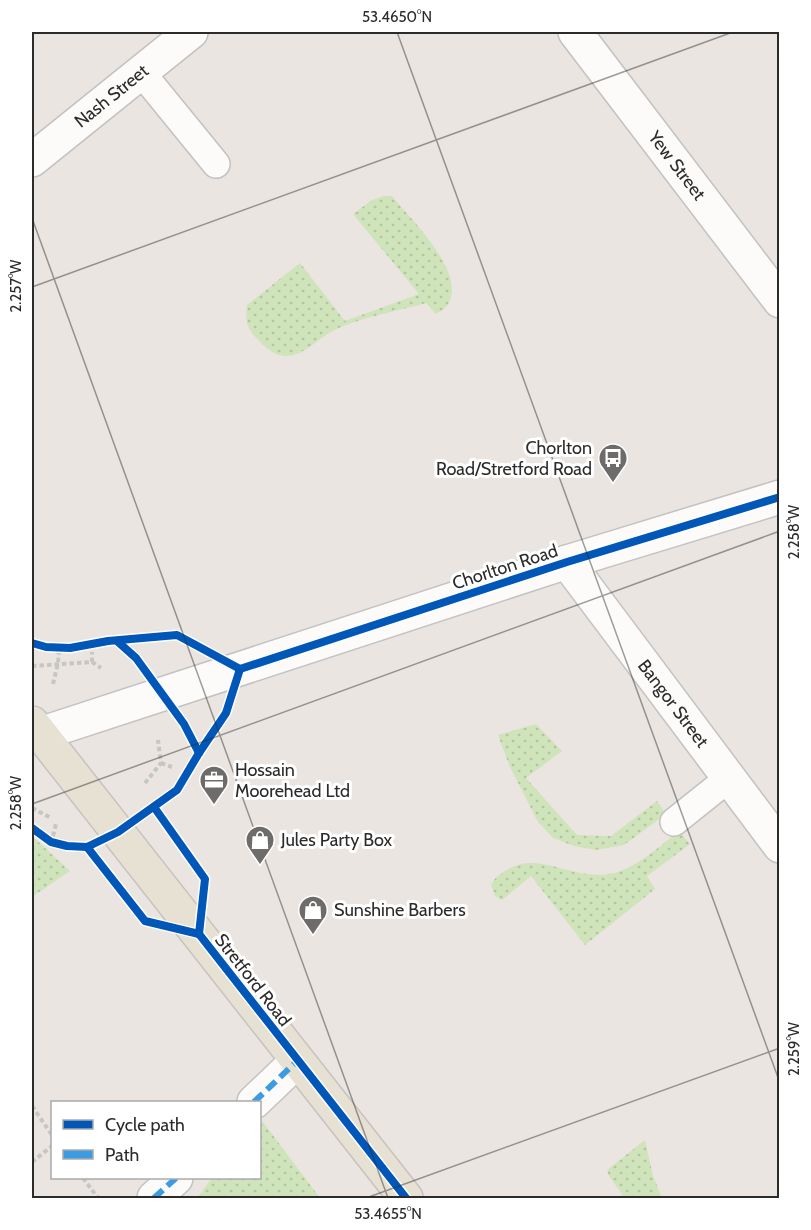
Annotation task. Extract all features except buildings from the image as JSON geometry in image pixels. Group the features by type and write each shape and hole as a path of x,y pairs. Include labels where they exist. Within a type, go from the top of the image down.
{"main road":[{"name":"Stretford Road","path":"34,731 118,832 406,1198"}],"street":[{"name":"Nash Street","path":"32,160 191,32"},
{"name":"Yew Street","path":"575,32 780,301"},
{"name":"Chorlton Road","path":"34,731 780,497"},
{"name":"Bangor Street","path":"567,562 780,846"},
{"path":"255,1101 297,1061"},
{"path":"154,1198 175,1179"}],"lane":[{"path":"141,72 216,164"},
{"path":"674,822 729,778"}],"path":[{"path":"53,684 58,663 56,650 70,648"},
{"path":"92,652 92,662"},
{"path":"32,666 92,662 101,669"},
{"path":"145,783 161,763 157,733"},
{"path":"161,763 172,767"},
{"path":"53,836 57,821"},
{"path":"43,837 51,842 67,846 87,847 118,832"},
{"path":"32,1106 51,1134"},
{"path":"32,1161 51,1147"},
{"path":"84,1179 98,1198"}],"green space":[{"path":"392,196 424,233 444,263 452,293 447,306 436,314 426,303 361,320 330,332 302,352 282,356 272,352 250,330 246,317 247,305 300,263 345,321 419,294 353,214 372,200"},
{"path":"536,724 562,751 526,778 577,835 611,836 657,801 666,814 624,845 596,850 574,846 553,838 538,822 509,765 498,735"},
{"path":"679,831 690,844 647,876 655,889 585,945 531,876 502,900 495,896 491,885 507,870 532,863 585,874 614,873 640,861"},
{"path":"32,836 70,871 32,897"},
{"path":"263,1122 320,1198 197,1198 211,1179 261,1179 261,1123"},
{"path":"645,1140 653,1176 662,1198 621,1198 622,1194 607,1170"}],"marked path":[{"path":"255,1101 297,1061"},
{"path":"154,1198 175,1179"}],"cycle path":[{"path":"240,669 567,562 780,497"},
{"path":"32,643 46,647 70,648 108,641 177,635 240,669"},
{"path":"117,641 136,658 184,724 199,753"},
{"path":"32,828 51,842 87,847 118,832 177,790 226,713 240,669"},
{"path":"154,807 205,879 199,934"},
{"path":"87,847 145,921 199,934"},
{"path":"199,934 406,1198"}],"place":[{"name":"Chorlton Road/Stretford Road","path":"613,484"},
{"name":"Hossain Moorehead Ltd","path":"214,806"},
{"name":"Jules Party Box","path":"260,866"},
{"name":"Sunshine Barbers","path":"313,936"}]}
